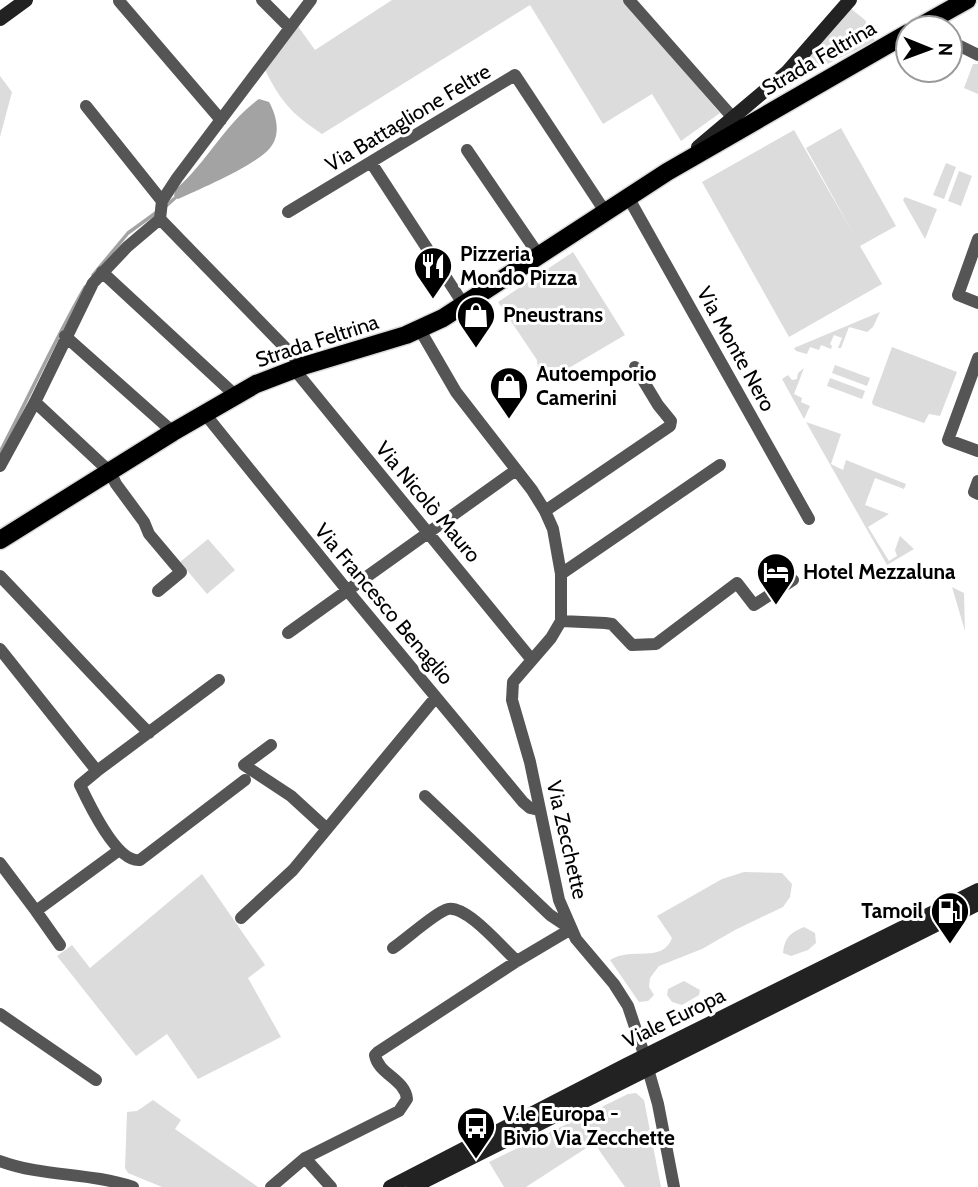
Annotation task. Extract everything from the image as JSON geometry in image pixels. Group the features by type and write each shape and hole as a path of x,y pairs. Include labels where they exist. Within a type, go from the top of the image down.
{"main road":[{"path":"0,19 26,0"},
{"path":"667,173 734,119 804,55 850,0"},
{"path":"942,14 967,0"},
{"name":"Strada Feltrina","path":"0,540 173,432 256,384 298,367 420,330 540,257 667,173 894,41"},
{"name":"Viale Europa","path":"413,1187 646,1062 978,890"},
{"name":"Viale Europa","path":"390,1187 978,904"}],"street":[{"path":"262,0 290,28"},
{"path":"0,466 35,402 93,283 161,210 221,120 311,0"},
{"path":"629,0 734,119"},
{"path":"119,1 221,120"},
{"name":"Via Battaglione Feltre","path":"288,212 372,164 515,75 606,213"},
{"name":"Via Nicolò Mauro","path":"86,106 161,210 298,367 532,660"},
{"path":"467,150 540,257"},
{"path":"372,164 464,305"},
{"name":"Via Monte Nero","path":"628,197 809,519"},
{"path":"978,239 958,295 978,303"},
{"path":"102,272 236,396"},
{"path":"420,330 456,392 545,511 555,540 561,574 561,621 605,622 612,624 632,645 652,645 737,583 754,605 793,580"},
{"path":"65,336 173,432"},
{"path":"978,358 948,440 978,452"},
{"path":"545,511 670,426 671,421 657,405 635,367"},
{"path":"35,402 110,472 144,522 149,534 181,572 158,591"},
{"name":"Via Francesco Benaglio","path":"205,414 527,806 539,810"},
{"path":"561,574 720,465"},
{"path":"288,634 516,470"},
{"path":"0,576 149,733"},
{"name":"Via Zecchette","path":"561,621 556,631 513,682 512,694 530,762 555,885 571,929 622,996 632,1017 658,1104 674,1187"},
{"path":"0,649 97,771"},
{"path":"219,680 80,785 118,851 132,860 140,860 245,780"},
{"path":"241,919 293,870 436,697"},
{"path":"271,745 244,765 291,796 327,830"},
{"path":"271,1187 305,1158 401,1109 407,1099 406,1091 377,1062 377,1052 571,929 550,915 425,796"},
{"path":"36,911 118,851"},
{"path":"0,863 60,945"},
{"path":"393,948 442,912 454,909 471,918 517,961"},
{"path":"0,1014 96,1080"},
{"path":"305,1158 331,1187"},
{"path":"0,1161 29,1169 86,1175 133,1187"}],"shaded area":[{"path":"392,0 624,0 720,113 681,141 652,94 603,124 530,5 322,134 288,106 265,70 297,25 315,50"},
{"path":"849,7 865,20 875,41 788,83 787,80"},
{"path":"973,64 978,64 978,94 964,88"},
{"path":"0,76 12,92 0,137"},
{"path":"259,99 269,102 276,119 276,137 270,148 240,169 178,199 175,198 176,189 198,167 237,119"},
{"path":"841,128 896,226 860,246 882,284 789,337 702,182 794,130 853,233 806,148"},
{"path":"946,163 956,167 944,199 933,195"},
{"path":"959,171 972,176 961,206 948,201"},
{"path":"905,197 937,209 925,239 903,200"},
{"path":"573,252 625,335 545,382 538,370 537,360 498,302"},
{"path":"880,312 873,327 867,332 849,327 841,348 838,348 842,338 834,335 831,349 821,345 819,350 810,347 807,354 794,348"},
{"path":"892,347 957,372 940,416 929,414 924,423 873,405"},
{"path":"835,365 870,378 867,386 832,373"},
{"path":"804,368 794,394 802,398 801,402 810,406 804,419 782,379 788,375 792,380 797,379 798,373"},
{"path":"830,378 865,391 862,399 827,386"},
{"path":"806,422 841,434 831,464 843,470 846,460 906,484 904,489 875,478 865,505 889,514 868,527 889,561 897,556 895,550 900,536 914,549 887,565"},
{"path":"208,539 235,570 207,594 180,562"},
{"path":"952,587 964,593 965,631"},
{"path":"744,872 782,873 792,884 790,897 783,907 702,949 659,966 650,978 649,987 654,995 648,1001 639,1002 610,960 628,954 654,953 661,950 672,938 657,916 722,879"},
{"path":"202,874 265,965 248,978 281,1037 198,1079 167,1034 136,1056 57,956 72,945 90,968"},
{"path":"804,927 815,933 816,943 808,950 791,956 783,953 789,936"},
{"path":"684,981 700,990 699,995 682,1005 672,1002 667,995 668,989"},
{"path":"636,1093 644,1100 661,1187 625,1187 594,1143 526,1187 504,1187 489,1162 628,1094"},
{"path":"153,1100 181,1120 175,1129 258,1187 162,1187 128,1173 125,1168 127,1112 137,1111"}],"waterway":[{"path":"166,206 175,198"},
{"path":"93,275 128,233 157,212"},
{"path":"0,452 85,287"}],"place":[{"name":"Pizzeria Mondo Pizza","path":"433,300"},
{"name":"Pneustrans","path":"476,349"},
{"name":"Autoemporio Camerini","path":"509,420"},
{"name":"Hotel Mezzaluna","path":"776,606"},
{"name":"Tamoil","path":"950,945"},
{"name":"V.le Europa - Bivio Via Zecchette","path":"476,1160"}]}
